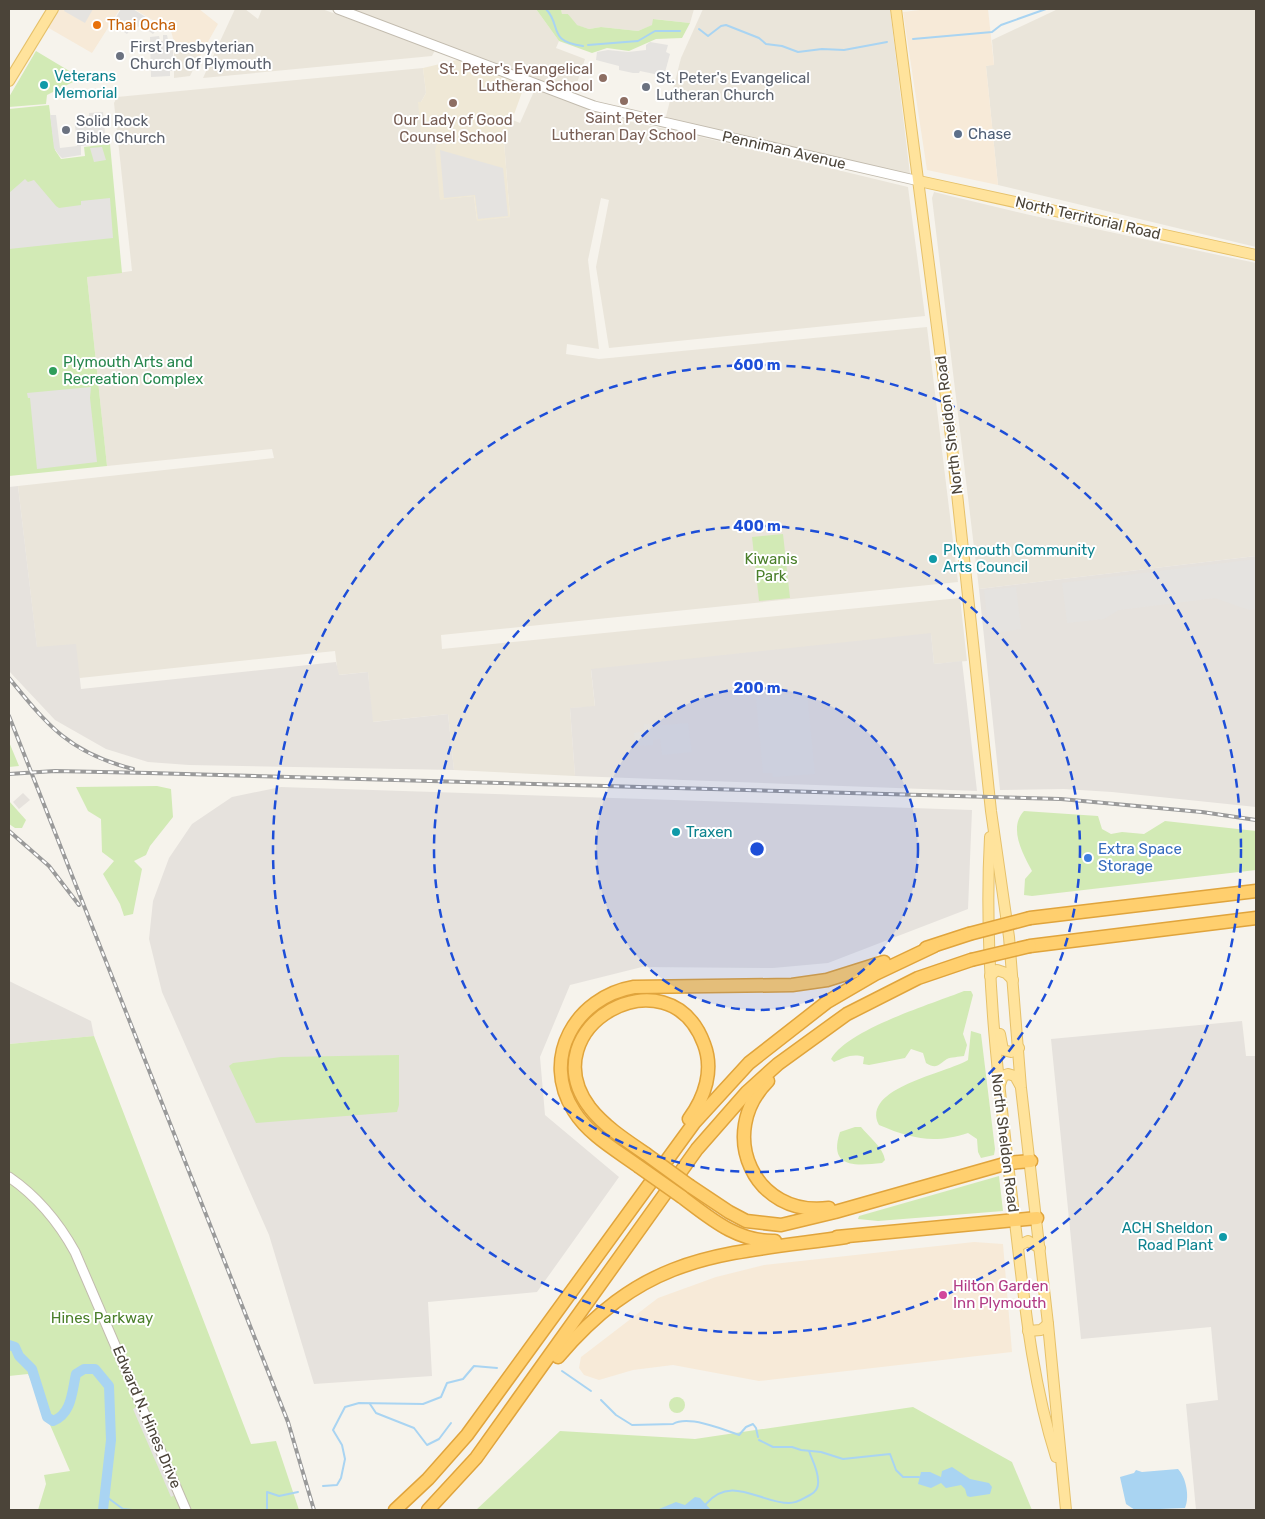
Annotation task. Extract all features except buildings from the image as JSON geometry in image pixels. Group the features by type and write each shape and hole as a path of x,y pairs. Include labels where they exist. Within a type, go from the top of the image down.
{"highway":[{"path":"846,1237 773,1241 752,1239 722,1227 600,1138 582,1122 569,1102 563,1086 562,1057 569,1034 578,1017 597,1000 613,992 634,986 774,986 811,983 842,976 969,934 1030,918 1256,891"},
{"path":"428,1510 476,1458 514,1408 622,1253 706,1138 747,1092 812,1038 847,1014 892,990 939,970 970,960 1030,946 1256,918"},
{"path":"395,1510 428,1480 467,1435 694,1123 748,1064 827,1002 875,974 934,946"},
{"path":"642,1194 664,1155 699,1103 707,1081 709,1065 701,1036 689,1019 664,1004 643,1000 615,1006 598,1018 581,1041 576,1069 581,1091 590,1108 602,1120 646,1154 690,1186 746,1221 767,1225 803,1221 1008,1163 1031,1161"},
{"path":"812,1038 765,1084 751,1105 745,1120 743,1137 750,1167 768,1191 783,1202 796,1207 827,1208 888,1197"},
{"path":"514,1408 586,1325 620,1298 658,1275 719,1254 846,1237 1037,1218"}],"main road":[{"path":"9,81 53,9"},
{"name":"North Sheldon Road","path":"896,9 950,428 991,811 1009,937 1021,1088 1031,1161 1066,1510"},
{"name":"North Territorial Road","path":"919,181 1256,255"},
{"name":"North Sheldon Road","path":"991,811 990,991 998,1092 1028,1331 1050,1438 1061,1472"},
{"path":"990,976 997,970 1002,970 1013,980"},
{"path":"990,991 996,1002 1003,1050 1011,1052 1019,1048"},
{"path":"998,1092 1002,1076 1008,1074 1015,1076 1021,1088"},
{"path":"1018,1246 1028,1242 1040,1248"},
{"path":"1028,1331 1041,1330 1048,1324"}],"street":[{"name":"Penniman Avenue","path":"338,9 594,106 919,181"},
{"name":"Edward N. Hines Drive","path":"9,1177 40,1202 62,1228 75,1252 186,1510"}],"shaded area":[{"path":"58,9 120,9 92,53 47,27"},
{"path":"65,9 93,9 85,23 64,11"},
{"path":"121,9 133,9 152,21 150,26 157,29 153,34 144,25 141,24 138,27 134,25 127,34 112,24"},
{"path":"134,9 199,9 218,24 200,56 174,42 171,31"},
{"path":"235,9 245,9 258,19 262,9 322,9 435,50 432,56 203,78"},
{"path":"346,9 536,9 559,41 556,48 585,59 573,95"},
{"path":"561,9 694,9 690,23 654,19 653,25 638,31 601,27 589,29 576,25 568,14 562,15"},
{"path":"703,9 890,9 910,174 665,120 681,58"},
{"path":"928,9 988,9 994,65 986,66 998,185 927,170 903,12"},
{"path":"1058,9 1256,9 1256,247 998,185 986,66 994,64 992,40"},
{"path":"163,35 167,35 168,40 172,40 173,43 173,71 170,71 170,76 151,77 150,37 159,36 160,41 163,41"},
{"path":"174,42 200,56 190,76 174,78"},
{"path":"650,42 668,45 666,52 670,54 664,76 640,71 639,73 633,73 619,70 619,66 596,60 597,52 608,50 628,52 646,50 646,45"},
{"path":"461,59 525,84 504,142 510,217 477,221 474,196 440,200 435,150 438,139 421,134 418,102 421,102 426,93 423,68"},
{"path":"423,68 426,93 421,102 418,102 438,139 440,199 474,196 477,220 510,217 504,142 510,119 520,123 535,89 623,120 908,187 925,316 609,348 596,267 609,200 601,198 588,260 599,349 567,344 566,354 599,359 927,327 958,582 441,635 442,649 960,598 967,661 934,664 931,634 591,670 595,707 570,708 575,776 454,770 448,714 372,722 368,672 338,675 335,651 80,678 37,648 18,486 274,458 272,449 107,466 87,277 132,271 114,103 117,97"},
{"path":"103,112 106,143 81,146 81,155 62,158 54,148 50,115 56,115 60,148 77,146 75,125 89,123 89,113"},
{"path":"102,147 106,160 94,162 90,148"},
{"path":"440,150 503,168 508,216 478,219 475,195 444,198"},
{"path":"25,179 28,182 34,180 59,208 81,205 81,201 110,198 113,238 9,249 9,193"},
{"path":"934,192 1030,215 1256,263 1256,556 979,589 932,198"},
{"path":"91,387 90,398 97,462 37,469 30,398 28,398 27,393"},
{"path":"18,486 37,647 76,644 81,689 336,662 339,675 368,672 373,722 448,714 454,770 189,765 148,762 106,749 55,720 9,671 9,487"},
{"path":"1256,556 1256,807 1112,792 1064,789 1000,790 979,589"},
{"path":"1256,559 1256,609 1249,610 1215,598 1119,610 1104,619 1067,623 1062,583"},
{"path":"1016,587 1021,629 994,633 993,625 988,625 984,590"},
{"path":"931,633 934,664 962,661 977,791 575,776 570,708 595,706 591,669"},
{"path":"807,693 815,774 773,777 772,773 763,773 756,698"},
{"path":"688,723 692,752 662,755 660,739 653,740 653,745 636,746 634,733 644,731 644,724"},
{"path":"281,787 972,810 968,909 828,963 773,968 642,967 570,985 540,1057 545,1115 619,1177 537,1292 428,1302 432,1376 314,1384 269,1235 162,992 149,939 153,901 169,858 192,824 232,797"},
{"path":"23,793 30,800 19,809 13,802"},
{"path":"9,981 91,1021 94,1036 9,1044"},
{"path":"1242,1021 1246,1056 1256,1056 1256,1510 1196,1510 1186,1404 1218,1400 1211,1327 1081,1339 1051,1039"},
{"path":"974,1242 1003,1244 1012,1352 759,1381 673,1365 633,1370 599,1380 584,1375 579,1368 581,1357 658,1298 716,1277 764,1265"},
{"path":"141,1405 179,1493 171,1497 133,1409"}],"green space":[{"path":"536,9 561,9 562,14 568,14 577,25 589,29 601,27 638,31 652,25 653,19 690,23 682,38 656,39 629,51 607,48 592,53 559,41"},
{"path":"36,51 76,75 73,82 47,95 46,104 9,107 9,97"},
{"name":"Plymouth Arts and Recreation Complex","path":"49,105 55,150 61,159 85,156 84,147 110,144 122,273 87,277 107,466 9,476 9,109"},
{"name":"Kiwanis Park","path":"783,534 790,598 759,601 752,537"},
{"path":"9,742 19,766 9,767"},
{"path":"157,786 171,789 173,817 150,846 146,855 134,861 142,869 133,914 124,916 120,904 103,874 114,861 102,852 101,819 88,811 76,787"},
{"path":"9,801 26,820 22,828 15,828 9,824"},
{"path":"1024,811 1098,816 1102,829 1111,834 1122,832 1144,834 1165,821 1256,831 1256,870 1032,896 1024,895 1025,879 1032,871 1021,849 1017,833 1019,818"},
{"path":"964,991 971,991 973,995 963,1034 967,1045 964,1056 949,1058 935,1066 926,1063 923,1053 911,1049 905,1058 869,1065 863,1064 864,1057 860,1056 848,1056 834,1062 831,1059 840,1048 872,1028 912,1010"},
{"path":"971,1031 981,1034 995,1149 994,1155 981,1158 978,1152 977,1139 968,1133 934,1139 913,1137 879,1125 877,1112 882,1101 893,1092 968,1060"},
{"name":"Hines Parkway","path":"94,1036 251,1444 276,1441 299,1510 38,1510 46,1484 44,1475 70,1471 28,1374 9,1376 9,1044"},
{"path":"399,1055 399,1105 397,1112 256,1123 229,1066 233,1063 281,1057"},
{"path":"861,1127 879,1146 885,1160 882,1163 854,1164 846,1162 841,1158 837,1144 840,1132"},
{"path":"999,1176 1003,1211 878,1221 858,1219 859,1216"},
{"path":"677,1397 683,1399 685,1405 683,1411 677,1413 671,1411 669,1405 671,1399"},
{"path":"913,1407 1012,1462 1032,1510 476,1510 560,1431 695,1439"}],"water":[{"path":"952,1467 970,1479 989,1483 992,1487 990,1494 970,1497 967,1496 965,1489 961,1485 946,1488 941,1483 931,1488 918,1484 921,1472 930,1472 941,1477 942,1471"},
{"path":"1178,1469 1186,1487 1187,1498 1185,1508 1135,1510 1126,1504 1120,1477 1134,1473 1136,1470 1142,1472"},
{"path":"695,1497 700,1498 711,1510 636,1510 659,1509 676,1502 685,1505"}],"waterway":[{"path":"546,9 551,15 560,37 572,44 583,46"},
{"path":"913,39 992,32 1001,25 1046,9"},
{"path":"699,29 708,36 721,26 726,25 759,38 766,44 782,46 798,52 822,49 844,50 887,42"},
{"path":"588,45 638,41 655,31 680,31"},
{"path":"9,1345 15,1347 19,1356 32,1369 47,1417 53,1421 59,1418 68,1408 76,1374 84,1369 95,1369 109,1386 111,1440 103,1510"},
{"path":"323,1486 337,1485 341,1478 345,1459 342,1445 333,1430 345,1407 359,1403 423,1404 441,1397 447,1383 463,1379 474,1366 497,1368"},
{"path":"562,1371 591,1391"},
{"path":"601,1400 616,1415 632,1425 673,1424 687,1421 706,1424 739,1435 746,1427 753,1424 758,1437"},
{"path":"370,1404 376,1413 414,1428 427,1445 439,1439 451,1423"},
{"path":"759,1440 773,1447 792,1447 821,1452 843,1459 890,1454 896,1470 903,1477 919,1477"},
{"path":"706,1504 716,1495 725,1491 736,1490 778,1502 789,1503 814,1493 818,1485 818,1476 809,1451"},
{"path":"267,1510 267,1492 279,1496 298,1492"},
{"path":"104,1495 123,1509 132,1510"}],"railway":[{"path":"9,678 36,710 62,736 93,755 133,769"},
{"path":"9,716 288,1422 314,1510"},
{"path":"9,774 55,771 149,773 1061,799 1202,812 1256,820"},
{"path":"9,831 49,866 79,905"}],"place":[{"name":"Thai Ocha","path":"97,25"},
{"name":"First Presbyterian Church Of Plymouth","path":"120,56"},
{"name":"St. Peter's Evangelical Lutheran School","path":"603,78"},
{"name":"Veterans Memorial","path":"44,85"},
{"name":"St. Peter's Evangelical Lutheran Church","path":"646,87"},
{"name":"Saint Peter Lutheran Day School","path":"624,101"},
{"name":"Our Lady of Good Counsel School","path":"453,103"},
{"name":"Solid Rock Bible Church","path":"66,130"},
{"name":"Chase","path":"958,134"},
{"name":"Plymouth Arts and Recreation Complex","path":"53,371"},
{"name":"Plymouth Community Arts Council","path":"933,559"},
{"name":"Traxen","path":"676,832"},
{"name":"Extra Space Storage","path":"1088,858"},
{"name":"ACH Sheldon Road Plant","path":"1223,1237"},
{"name":"Hilton Garden Inn Plymouth","path":"943,1295"}]}
